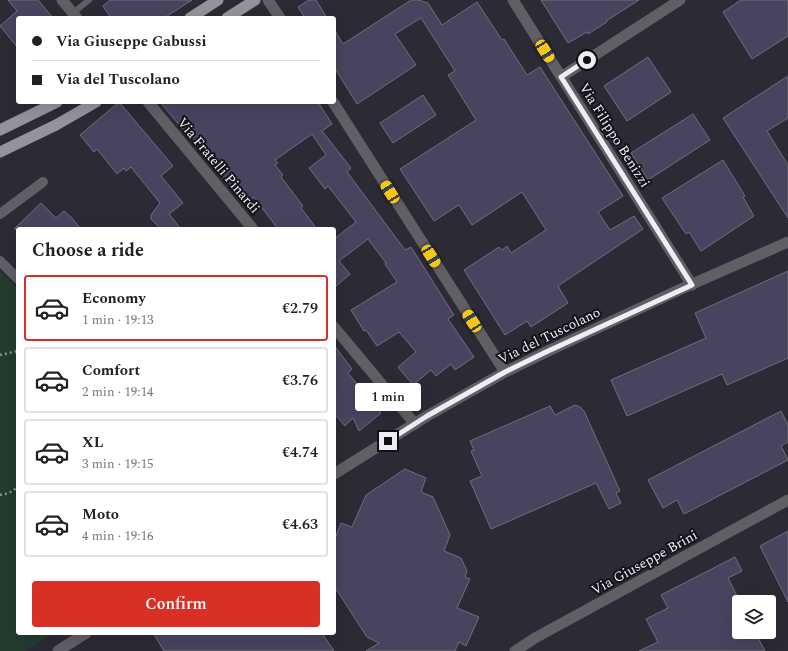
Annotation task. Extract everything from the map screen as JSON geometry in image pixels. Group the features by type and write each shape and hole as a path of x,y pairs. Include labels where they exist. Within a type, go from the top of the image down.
{"main road":[{"path":"193,16 218,0"},
{"path":"230,16 255,0"},
{"path":"0,130 53,104"},
{"path":"0,152 56,125 93,104"}],"street":[{"path":"62,0 75,15"},
{"path":"268,0 279,16"},
{"name":"Via Filippo Benizzi","path":"513,0 692,285"},
{"path":"561,77 680,0"},
{"name":"Via Fratelli Pinardi","path":"150,104 251,227"},
{"path":"334,104 505,372"},
{"path":"0,214 44,182"},
{"name":"Via del Tuscolano","path":"336,473 415,424 505,372 788,242"},
{"path":"0,261 16,276"},
{"path":"336,329 415,424"},
{"name":"Via Giuseppe Brini","path":"515,651 535,638 788,500"},
{"path":"58,651 83,635"}],"lane":[{"path":"75,15 89,0"}],"path":[{"path":"0,355 16,351"},
{"path":"0,495 9,493 16,488"}],"green space":[{"path":"0,271 16,287 16,635 51,635 26,651 0,651"}],"building":[{"path":"8,0 38,0 51,16 16,16 16,46 0,26 17,11"},
{"path":"110,0 192,0 167,16 110,16 103,6"},
{"path":"309,0 316,0 326,16 304,16 298,7"},
{"path":"411,0 418,0 428,3 442,25 477,2 502,40 504,39 527,75 540,67 623,196 598,212 610,230 634,216 643,229 558,286 568,303 531,327 527,321 505,335 464,270 499,247 502,250 507,246 511,253 546,230 522,192 472,225 459,205 434,221 400,169 476,120 448,75 455,71 421,18 395,34 416,65 357,104 336,70 336,32 343,44"},
{"path":"541,0 639,0 588,34 587,32 568,43"},
{"path":"741,0 788,0 788,36 752,59 723,12"},
{"path":"648,57 671,92 627,121 604,86"},
{"path":"788,76 788,118 767,131 788,165 788,218 723,118"},
{"path":"423,95 436,115 393,143 380,123"},
{"path":"117,104 121,104 173,166 161,176 183,203 169,214 179,227 159,227 151,219 151,215 160,203 131,167 126,171 124,168 117,174 97,149 94,152 80,135"},
{"path":"162,104 319,104 332,124 322,131 351,168 347,172 405,250 411,247 454,315 448,319 474,357 455,370 451,364 436,376 431,370 413,385 398,367 416,352 399,332 377,346 366,330 364,331 351,310 397,282 385,264 386,263 368,239 339,261 350,274 336,286 336,237 356,222 328,186 325,189 309,168 326,155 312,134 275,160 278,163 275,165 283,175 281,177 303,206 301,208 315,227 276,227 254,197 246,204"},
{"path":"693,114 710,140 648,180 631,153"},
{"path":"723,160 745,196 743,197 754,216 701,251 689,232 686,234 662,198"},
{"path":"41,203 56,218 64,211 79,227 16,227"},
{"path":"788,271 788,358 727,385 722,374 627,416 611,380 706,338 695,313"},
{"path":"336,348 352,369 348,373 381,413 359,431 353,418 345,426 336,415"},
{"path":"575,405 584,411 620,491 616,493 621,503 609,509 596,483 491,529 470,481 482,476 471,451 474,450 470,441 550,406 555,415"},
{"path":"781,411 788,425 788,442 781,446 788,460 684,514 677,500 663,508 648,480"},
{"path":"405,469 426,478 421,492 433,497 450,535 444,551 461,558 467,571 465,577 470,579 457,608 479,617 466,646 459,642 455,651 366,651 379,643 367,637 336,589 336,536 341,523 352,527 366,495"},
{"path":"788,531 788,602 760,546"},
{"path":"735,557 742,571 728,578 736,595 732,595 732,639 759,639 765,651 639,651 658,642 646,619 668,608 661,595"},
{"path":"154,635 323,635 334,651 164,651"}],"route":[{"path":"388,441 427,416 505,372 692,285 561,77 587,60"}]}
